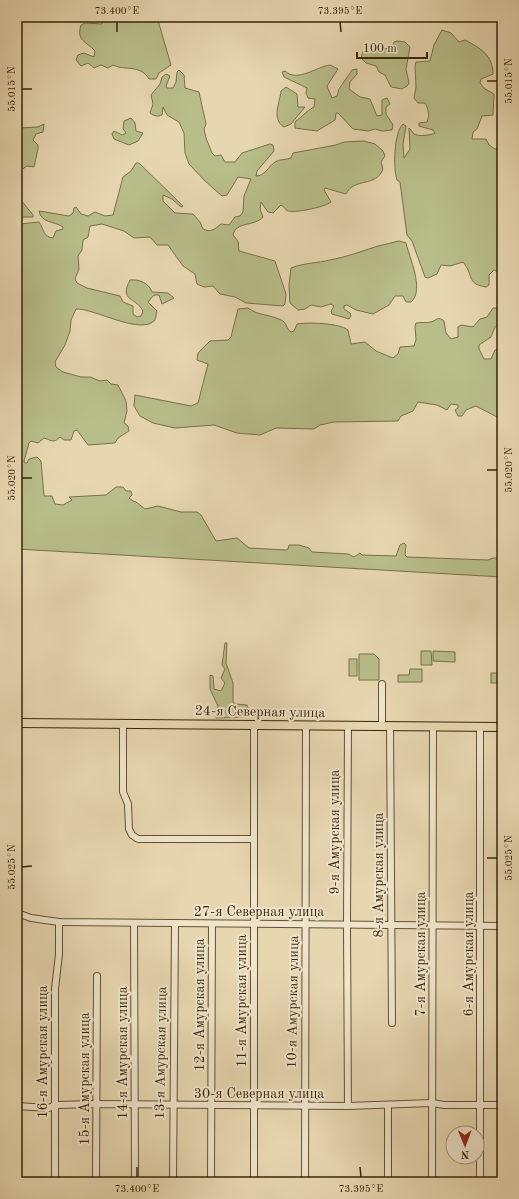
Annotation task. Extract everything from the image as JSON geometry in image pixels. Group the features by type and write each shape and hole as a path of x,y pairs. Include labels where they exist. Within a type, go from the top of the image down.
{"main road":[{"name":"24-я Северная улица","path":"17,723 502,727"}],"street":[{"path":"382,684 382,726"},
{"path":"123,723 123,792 128,804 129,829 135,837 143,839 254,839"},
{"name":"11-я Амурская улица","path":"254,725 254,1182"},
{"name":"10-я Амурская улица","path":"305,1182 306,725"},
{"name":"9-я Амурская улица","path":"348,726 348,1106"},
{"name":"8-я Амурская улица","path":"390,726 392,1023"},
{"name":"7-я Амурская улица","path":"432,1182 433,726"},
{"name":"6-я Амурская улица","path":"480,727 480,1182"},
{"name":"27-я Северная улица","path":"17,913 31,918 59,922 502,926"},
{"name":"16-я Амурская улица","path":"55,1182 55,989 59,954 59,922"},
{"name":"14-я Амурская улица","path":"134,923 135,1182"},
{"name":"13-я Амурская улица","path":"173,1182 172,1105 175,924"},
{"name":"12-я Амурская улица","path":"211,1182 212,924"},
{"name":"15-я Амурская улица","path":"96,1182 97,976"},
{"name":"30-я Северная улица","path":"17,1106 49,1108 55,1105 96,1104 348,1106 432,1103 444,1105 502,1105"},
{"path":"388,1105 388,1182"}],"green space":[{"path":"105,17 157,17 171,65 159,73 156,79 149,79 141,71 113,65 108,68 101,65 94,68 88,63 81,66 76,60 78,55 84,53 94,57 95,51 81,38 81,25 85,23 102,24"},
{"path":"442,30 451,33 459,42 465,40 476,46 485,53 491,62 492,67 493,74 481,79 480,83 485,89 494,94 493,115 482,116 477,129 473,132 472,139 486,139 489,145 495,149 499,148 502,142 502,267 498,272 494,270 489,275 489,285 486,287 480,286 473,281 463,262 450,266 441,265 437,274 428,278 425,277 412,241 407,235 400,182 397,180 396,175 396,142 400,128 403,124 406,126 403,144 404,158 410,149 409,128 416,135 435,133 433,130 419,126 419,123 427,122 428,109 425,103 418,103 414,98 416,87 415,66 416,62 430,61 434,45"},
{"path":"394,42 405,42 410,47 406,69 409,83 402,89 391,87 385,75 379,72 376,66 366,63 361,58 363,51 392,48"},
{"path":"330,65 338,69 327,86 332,98 337,96 339,89 352,70 357,69 357,74 350,82 349,89 360,97 370,99 377,116 382,115 382,100 387,98 390,104 386,107 386,114 393,125 392,130 382,131 375,129 368,131 353,129 338,113 336,113 335,120 317,131 295,128 295,122 314,107 315,99 308,98 306,93 307,88 284,77 282,72 285,71 290,74 301,75"},
{"path":"179,70 184,75 185,88 199,92 206,124 204,129 206,138 212,153 215,156 221,155 225,162 235,162 242,153 270,144 273,145 274,151 257,171 256,176 259,176 277,161 291,158 293,153 336,145 344,142 364,141 375,144 383,151 385,156 381,162 383,169 380,175 375,179 354,186 346,194 325,188 324,190 331,202 317,208 288,211 281,205 273,213 268,212 261,202 260,209 263,217 255,222 241,226 235,231 233,235 238,241 239,251 275,261 286,294 285,304 283,306 246,303 235,297 220,294 213,286 204,287 197,284 195,274 183,266 168,245 157,245 150,237 134,238 124,231 102,224 90,226 88,237 83,240 82,250 78,256 79,269 75,279 77,283 87,288 120,296 123,302 133,306 133,314 137,317 141,316 143,311 140,306 127,296 126,292 130,280 143,282 149,286 152,292 168,293 174,298 162,304 159,295 154,295 148,302 157,311 155,320 148,324 139,325 129,323 76,309 71,320 70,331 65,345 55,362 56,367 63,372 81,377 90,377 100,381 107,380 111,384 118,385 126,401 127,411 124,423 128,426 129,431 118,438 115,443 88,445 77,430 74,431 71,440 64,440 60,437 54,441 44,438 38,443 31,441 29,443 24,461 27,463 29,459 37,457 41,461 44,496 52,496 55,504 63,505 72,500 69,497 106,495 116,487 123,487 126,491 131,491 132,495 129,498 145,509 158,506 181,512 197,512 201,515 216,541 237,538 249,548 286,550 288,549 289,545 299,545 309,548 312,552 348,554 354,557 360,553 362,555 396,556 400,545 404,543 406,545 405,555 407,557 488,560 493,558 502,558 502,577 17,549 17,195 33,215 33,217 21,217 19,221 20,224 39,222 45,234 53,238 56,231 63,229 63,227 42,218 39,211 69,216 73,213 74,208 76,207 81,214 88,216 95,212 105,216 113,215 123,177 131,171 136,163 139,163 183,206 181,207 172,199 163,195 163,201 175,213 193,214 200,222 203,229 208,231 213,230 221,224 229,225 235,217 240,216 243,212 244,196 251,179 238,177 227,195 222,196 189,164 185,153 184,133 179,122 167,115 163,107 162,115 156,116 150,113 153,104 151,95 160,84 162,77 166,74 170,76 166,86 167,88 173,88 176,82 177,72"},
{"path":"286,87 297,94 298,107 305,107 291,124 284,127 278,120 277,110 281,91"},
{"path":"131,118 135,123 136,131 143,133 138,141 129,145 114,139 112,134 114,131 122,135 126,133 123,129 124,121"},
{"path":"44,124 43,132 36,134 33,140 38,145 34,167 27,166 21,170 17,165 17,130 19,128 38,127"},
{"path":"399,241 406,243 415,273 417,290 415,297 411,302 406,302 403,296 395,296 389,305 373,314 356,310 347,305 344,306 344,309 350,313 351,316 349,319 332,314 331,311 334,306 331,304 321,307 311,305 305,309 298,310 290,303 289,285 291,268 342,257"},
{"path":"248,308 252,311 283,321 291,332 294,331 297,324 302,323 316,323 344,328 348,330 351,344 365,342 376,351 393,358 398,354 400,347 414,346 416,340 416,323 431,322 439,319 442,320 444,321 446,333 451,339 458,337 458,327 461,325 473,327 480,319 487,317 493,308 500,308 502,312 502,322 495,327 491,337 479,345 479,349 484,359 491,359 495,350 502,349 502,418 499,418 476,406 466,410 462,416 458,416 455,410 458,408 458,405 451,404 447,410 437,405 418,402 413,411 401,416 398,421 334,422 320,425 314,429 276,428 260,435 237,433 214,425 175,428 153,423 140,416 134,406 135,395 191,406 198,403 208,364 197,360 198,353 210,341 228,340 231,337 238,309"},
{"path":"225,643 227,643 226,663 233,683 233,702 236,704 247,705 250,716 216,718 218,706 210,689 210,675 213,676 214,689 221,691 225,683 221,678 225,669 222,665"},
{"path":"421,651 431,651 432,665 421,665"},
{"path":"433,651 455,652 455,662 433,661"},
{"path":"359,654 374,654 379,659 379,680 359,680"},
{"path":"349,659 357,659 357,676 349,676"},
{"path":"410,669 422,669 422,682 398,682 398,675 409,675"},
{"path":"491,673 502,673 502,683 491,683"}]}
